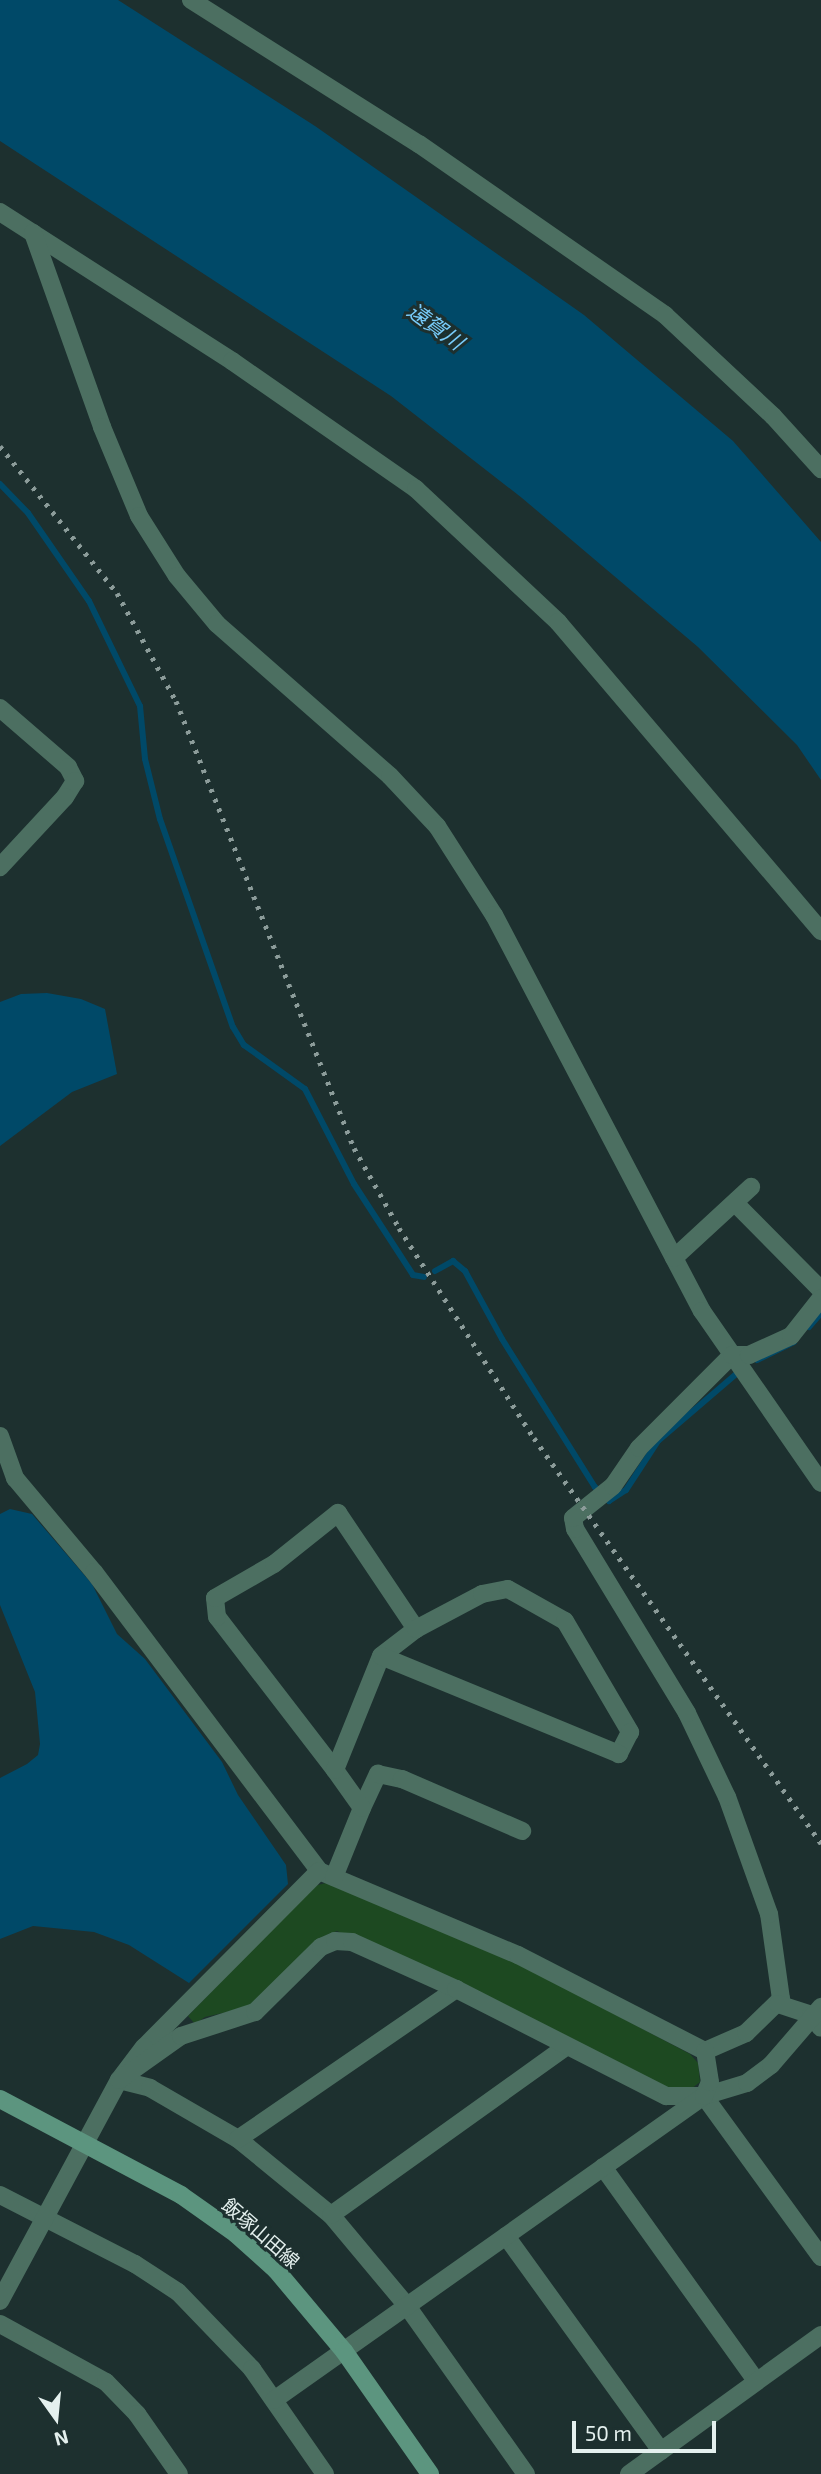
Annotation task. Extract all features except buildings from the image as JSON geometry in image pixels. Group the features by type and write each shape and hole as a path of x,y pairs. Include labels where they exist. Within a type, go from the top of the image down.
{"main road":[{"name":"飯塚山田線","path":"0,2099 85,2141 181,2194 236,2234 276,2270 344,2351 430,2474"}],"street":[{"path":"191,0 419,144 665,315 773,416 821,469"},
{"path":"0,212 232,360 416,489 558,622 821,931"},
{"path":"33,233 102,427 145,526 177,576 217,624 390,776 437,826 494,915 674,1258 738,1364 821,1483"},
{"path":"0,708 68,767 75,781 65,797 0,867"},
{"path":"674,1258 737,1205 751,1187"},
{"path":"737,1205 821,1290"},
{"path":"705,2051 746,2033 778,2004 781,1986 769,1914 727,1797 687,1713 575,1529 573,1518 603,1493 639,1448 750,1355 791,1336 821,1298"},
{"path":"0,1436 15,1478 94,1572 327,1874 518,1955 705,2051"},
{"path":"362,1808 216,1618 215,1598 274,1564 338,1513 416,1629"},
{"path":"335,1770 380,1656 416,1629 482,1594 508,1589 565,1621 631,1732 619,1754 380,1656"},
{"path":"0,2301 119,2080 144,2047 327,1874 378,1774 402,1779 522,1831"},
{"path":"119,2080 181,2036 255,2012 321,1947 335,1941 352,1942 456,1989 666,2096 704,2096 747,2083 771,2066 818,2017 778,2004"},
{"path":"238,2139 456,1989"},
{"path":"331,2215 566,2046"},
{"path":"274,2400 704,2096 710,2082 705,2051"},
{"path":"119,2080 160,2093 238,2139 331,2215 407,2306 526,2474"},
{"path":"704,2096 821,2257"},
{"path":"603,2167 756,2381"},
{"path":"0,2195 178,2292 252,2369 325,2474"},
{"path":"506,2236 661,2451"},
{"path":"0,2324 106,2382 137,2414 179,2474"},
{"path":"629,2474 821,2335"}],"green space":[{"path":"330,1882 516,1962 690,2054 698,2063 700,2082 691,2089 671,2090 337,1931 322,1937 254,2006 205,2017 195,2024 188,2016 314,1886"}],"water":[{"name":"遠賀川","path":"0,0 118,0 315,126 584,315 733,441 821,542 821,780 797,745 698,647 522,498 391,396 0,141"},
{"path":"47,993 81,999 105,1009 117,1074 72,1092 0,1146 0,1002 21,994"},
{"path":"10,1509 32,1514 92,1584 117,1634 145,1659 222,1762 238,1795 286,1865 288,1884 189,1983 129,1945 94,1932 33,1926 0,1939 0,1778 38,1755 40,1744 35,1692 0,1605 0,1514"}],"waterway":[{"path":"0,484 28,513 89,601 140,706 145,759 160,819 233,1027 244,1045 305,1089 354,1184 413,1275 424,1277"},
{"path":"435,1271 453,1261 465,1271 502,1339 595,1487 609,1501 626,1490 658,1441 742,1369"},
{"path":"809,1327 821,1313"},
{"path":"757,1360 794,1342"}],"railway":[{"path":"0,446 117,593 176,701 354,1148 399,1228 534,1438 821,1844"}]}
